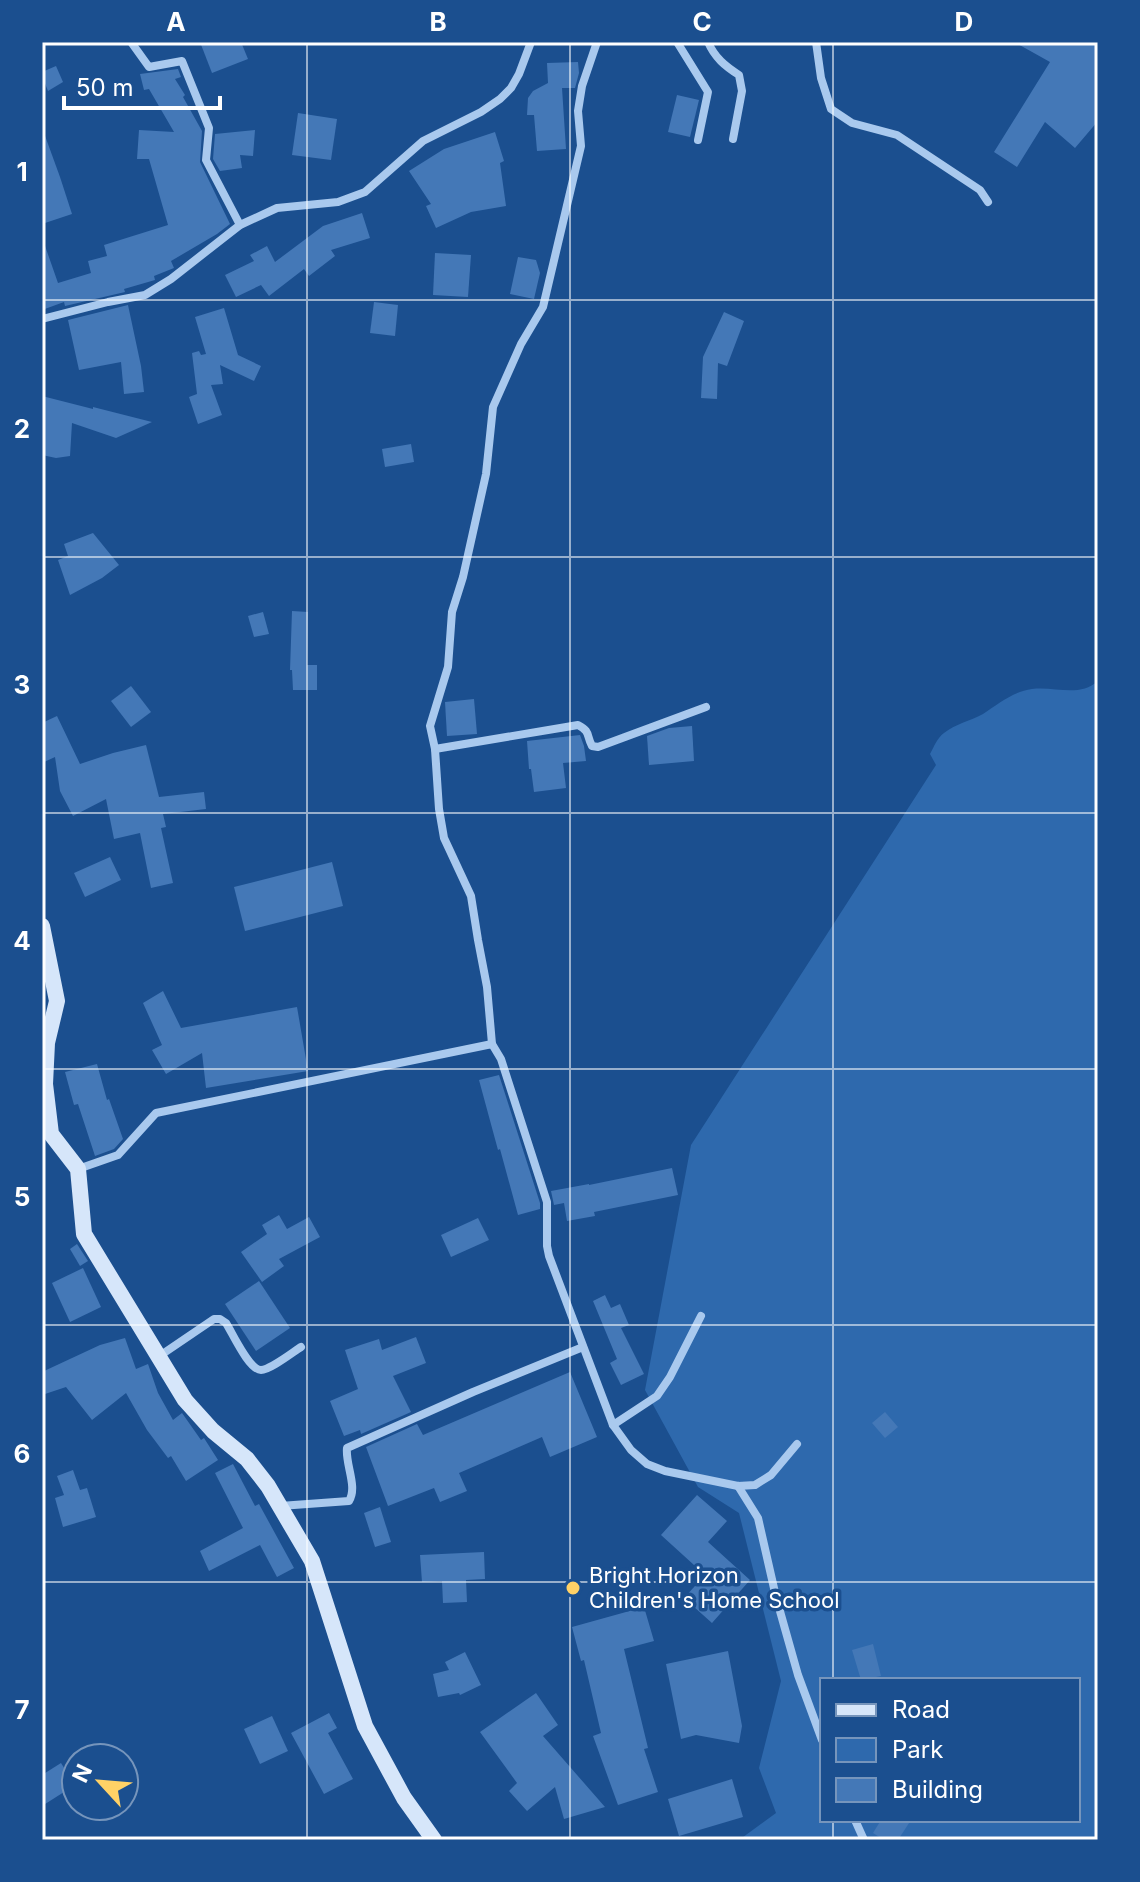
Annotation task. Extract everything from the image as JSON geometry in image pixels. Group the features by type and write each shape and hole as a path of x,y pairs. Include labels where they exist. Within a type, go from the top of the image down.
{"street":[{"path":"131,42 149,67 182,61 209,128 206,160 240,225"},
{"path":"42,319 145,295 171,279 240,225 277,208 338,202 365,192 423,141 500,99 519,74 531,42"},
{"path":"597,42 582,86 578,111 581,146 543,307 521,344 493,407 486,474 452,612 448,667 430,726 435,749 439,809 444,838 471,896 487,987 492,1044 501,1059 547,1202 547,1246 613,1425 631,1450 647,1464 665,1471 738,1486 755,1485 771,1475 797,1444"},
{"path":"677,42 708,92 698,140"},
{"path":"708,42 722,64 739,75 742,91 733,139"},
{"path":"816,42 821,78 831,109 852,123 897,135 980,190 988,202"},
{"path":"435,749 578,725 585,728 592,746 598,747 706,707"},
{"path":"42,926 57,1001 45,1049 45,1084 51,1134 78,1169 84,1234 185,1400 213,1431 247,1459 268,1486 312,1561 365,1726 404,1798 434,1840"},
{"path":"78,1169 118,1155 156,1113 492,1044"},
{"path":"613,1425 657,1396 701,1316"},
{"path":"158,1357 214,1319 226,1323 252,1367 260,1370 301,1347"},
{"path":"279,1507 349,1501 353,1491 347,1448 583,1347"},
{"path":"738,1486 758,1518 798,1675 820,1735"}],"green space":[{"path":"1098,681 1098,1840 739,1840 776,1813 759,1768 781,1681 739,1513 698,1487 645,1390 691,1145 936,765 930,754 939,737 1019,692 1041,688 1083,689"}],"building":[{"path":"200,42 241,42 248,59 212,73"},
{"path":"1014,42 1098,42 1098,121 1075,148 1045,122 1017,167 994,152 1050,62"},
{"path":"578,62 575,88 562,88 566,149 537,151 534,115 527,115 528,98 533,91 548,83 547,63"},
{"path":"56,66 63,82 48,91 42,72"},
{"path":"178,69 181,77 175,79 202,131 200,162 230,224 171,261 174,268 154,276 155,280 124,289 125,292 65,306 64,302 42,310 42,244 58,283 91,273 88,261 107,256 104,245 168,225 149,159 137,159 139,130 174,132 149,89 144,90 140,74"},
{"path":"677,95 699,100 690,137 668,132"},
{"path":"298,113 337,119 331,160 292,155"},
{"path":"255,130 253,156 240,155 242,168 220,171 213,159 215,134"},
{"path":"495,132 504,161 500,163 506,206 471,212 436,228 426,206 431,204 409,171 444,149"},
{"path":"42,133 72,214 42,224"},
{"path":"362,213 370,238 331,250 335,256 309,276 304,269 269,296 261,285 236,297 225,275 254,261 250,255 267,246 275,262 323,226"},
{"path":"435,253 471,255 468,297 433,295"},
{"path":"518,257 536,260 540,273 534,299 510,294"},
{"path":"374,302 398,305 395,336 370,333"},
{"path":"128,305 144,392 124,394 121,362 79,370 68,320"},
{"path":"224,308 238,355 261,366 254,381 220,365 223,384 211,385 222,415 198,424 189,397 197,394 192,353 199,351 201,355 206,354 195,317"},
{"path":"724,312 744,321 727,366 718,363 717,399 701,398 703,357"},
{"path":"42,396 152,422 116,438 72,423 70,456 56,458 42,455"},
{"path":"411,444 414,462 385,467 382,449"},
{"path":"93,533 119,565 70,595 58,560 68,556 64,544"},
{"path":"292,611 308,612 307,665 317,665 317,690 293,690 290,670"},
{"path":"263,612 269,634 254,637 248,616"},
{"path":"131,686 151,712 131,727 111,701"},
{"path":"474,699 477,734 447,736 445,702"},
{"path":"57,716 80,764 146,745 159,797 204,792 206,809 163,814 166,827 161,828 173,883 151,888 140,833 114,839 106,799 73,816 60,791 55,757 42,763 42,723"},
{"path":"692,726 694,761 649,765 647,736 669,728"},
{"path":"580,735 586,761 563,763 566,788 534,792 527,741"},
{"path":"110,857 121,880 85,897 74,873"},
{"path":"332,862 343,906 245,931 234,887"},
{"path":"163,991 181,1028 297,1007 308,1071 206,1088 202,1053 166,1074 152,1050 162,1045 143,1003"},
{"path":"97,1064 123,1139 114,1149 95,1156 78,1104 74,1105 65,1072"},
{"path":"499,1075 540,1203 540,1209 518,1215 479,1080"},
{"path":"672,1168 678,1195 594,1212 595,1216 567,1221 564,1203 554,1205 551,1191"},
{"path":"279,1215 287,1229 309,1217 320,1237 279,1259 284,1266 262,1282 241,1252 267,1234 262,1225"},
{"path":"478,1218 489,1240 451,1257 441,1235"},
{"path":"77,1244 88,1261 80,1266 70,1249"},
{"path":"83,1268 101,1307 70,1322 52,1283"},
{"path":"259,1281 290,1328 256,1351 225,1304"},
{"path":"605,1295 611,1308 620,1304 629,1325 621,1328 644,1374 621,1385 610,1363 617,1359 593,1301"},
{"path":"416,1337 426,1363 393,1376 411,1412 361,1434 360,1430 344,1436 330,1401 358,1389 345,1350 379,1339 382,1350"},
{"path":"125,1338 136,1369 148,1364 158,1393 173,1420 182,1413 218,1460 186,1481 171,1456 168,1458 147,1430 126,1393 92,1420 66,1387 42,1395 42,1372 100,1345"},
{"path":"570,1372 597,1437 550,1457 542,1437 459,1473 467,1491 440,1502 434,1488 388,1506 366,1447 417,1424 423,1435"},
{"path":"885,1412 898,1427 885,1438 872,1423"},
{"path":"233,1464 294,1568 277,1577 260,1545 209,1571 200,1551 243,1528 215,1473"},
{"path":"73,1470 80,1490 87,1488 96,1517 63,1527 55,1498 64,1495 57,1476"},
{"path":"697,1495 727,1521 708,1542 750,1580 712,1623 684,1598 705,1575 661,1535"},
{"path":"380,1507 391,1542 375,1547 364,1513"},
{"path":"484,1552 485,1579 466,1580 467,1602 443,1603 442,1581 422,1582 420,1555"},
{"path":"644,1607 654,1641 624,1649 648,1748 644,1749 658,1792 618,1805 593,1736 601,1733 584,1660 581,1661 572,1627"},
{"path":"873,1644 881,1676 860,1678 852,1650"},
{"path":"728,1651 742,1726 739,1743 696,1735 681,1739 666,1664"},
{"path":"465,1652 481,1685 460,1695 438,1697 433,1674 449,1670 445,1662"},
{"path":"536,1693 558,1725 543,1736 605,1807 564,1819 555,1787 527,1811 509,1791 517,1783 480,1732"},
{"path":"329,1713 337,1728 328,1733 353,1779 324,1794 291,1733"},
{"path":"272,1716 288,1751 260,1764 244,1729"},
{"path":"60,1764 60,1795 42,1806 42,1775"},
{"path":"732,1779 743,1817 679,1836 668,1799"},
{"path":"880,1822 910,1822 898,1840 884,1840 873,1833"}],"place":[{"name":"Bright Horizon Children's Home School","path":"573,1588"}]}
